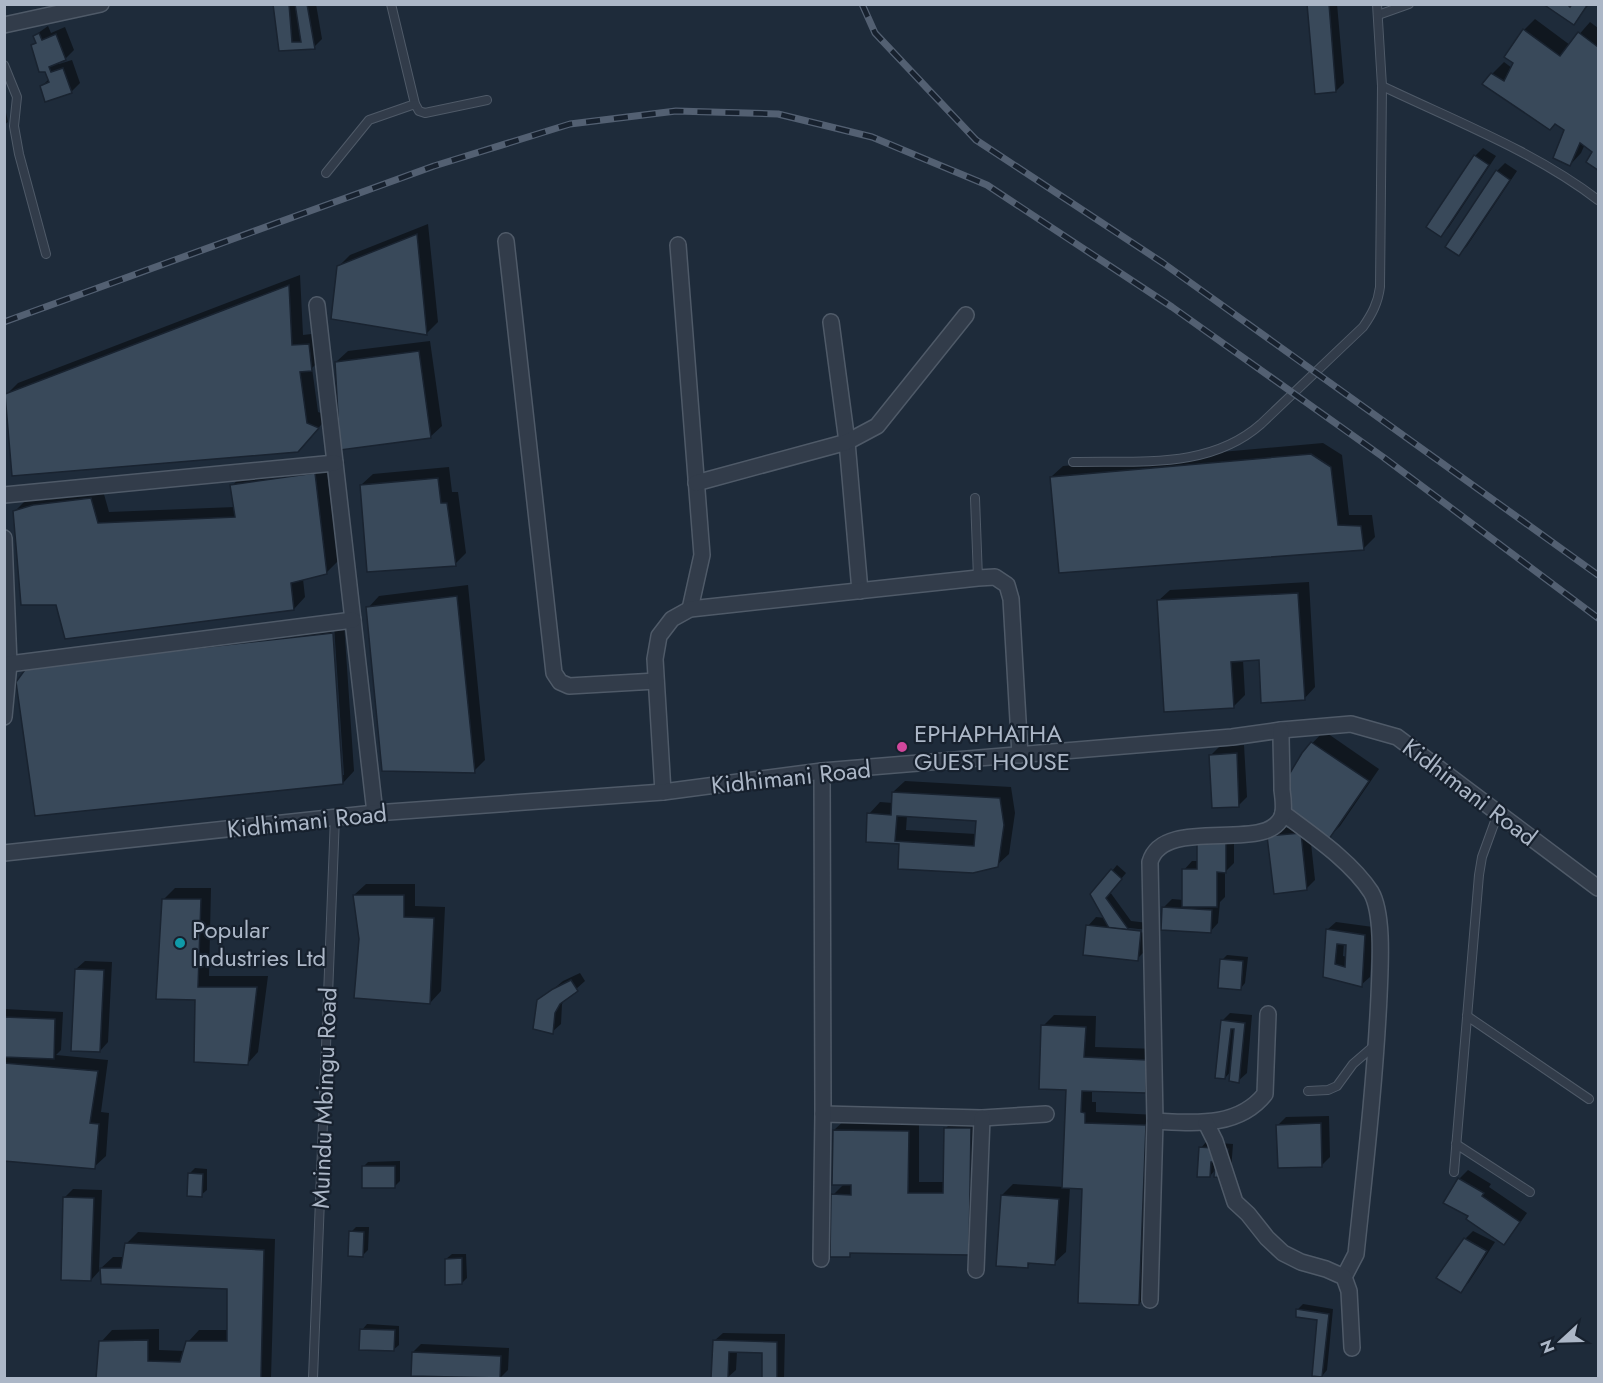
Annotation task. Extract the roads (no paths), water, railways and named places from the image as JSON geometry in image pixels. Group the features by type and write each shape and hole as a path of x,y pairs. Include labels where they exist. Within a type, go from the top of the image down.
{"street":[{"path":"4,25 101,4"},
{"path":"506,241 554,673 560,682 569,686 656,681"},
{"path":"678,245 702,555 690,609"},
{"path":"317,305 375,813"},
{"path":"696,483 847,442 877,426 966,315"},
{"path":"831,322 847,442 860,591"},
{"path":"4,495 335,463"},
{"path":"4,538 9,664 4,717"},
{"path":"663,792 655,659 658,636 672,619 690,609 978,578 995,577 1007,585 1011,599 1020,755"},
{"path":"9,664 352,620"},
{"name":"Kidhimani Road","path":"4,853 375,813 663,792 822,771 1232,737 1351,724 1397,737 1599,888"},
{"path":"1150,1300 1155,1121 1150,862 1155,851 1171,842 1188,837 1260,834 1276,826 1283,813 1281,730"},
{"path":"821,1259 822,771"},
{"path":"1283,813 1324,845 1357,876 1371,892 1377,905 1380,955 1376,1044 1356,1254 1344,1277"},
{"path":"1155,1121 1206,1123 1226,1119 1249,1109 1265,1094 1268,1014"},
{"path":"823,1114 982,1118 1046,1114"},
{"path":"976,1270 982,1118"},
{"path":"1206,1123 1215,1141 1235,1202 1267,1238 1283,1253 1344,1277 1349,1291 1352,1348"}],"lane":[{"path":"391,4 415,104 419,111 424,113 487,100"},
{"path":"1073,462 1178,459 1208,454 1229,447 1246,437 1363,327 1378,302 1380,287 1382,86 1377,4"},
{"path":"1378,15 1409,4"},
{"path":"4,65 17,97 14,126 19,154 46,254"},
{"path":"1382,86 1523,153 1580,186 1599,200"},
{"path":"326,173 369,120 415,104"},
{"path":"975,498 978,578"},
{"path":"1454,1172 1479,875 1482,857 1498,813"},
{"name":"Muindu Mbingu Road","path":"313,1378 335,817"},
{"path":"1467,1016 1589,1099"},
{"path":"1308,1091 1328,1090 1337,1086 1353,1064 1376,1044"},
{"path":"1456,1144 1530,1192"}],"railway":[{"path":"862,4 875,33 976,140 1163,263 1598,575"},
{"path":"4,322 434,166 570,124 676,111 778,114 872,137 987,185 1172,307 1383,457 1598,618"}],"place":[{"name":"EPHAPHATHA GUEST HOUSE","path":"902,747"},
{"name":"Popular Industries Ltd","path":"180,943"}]}
